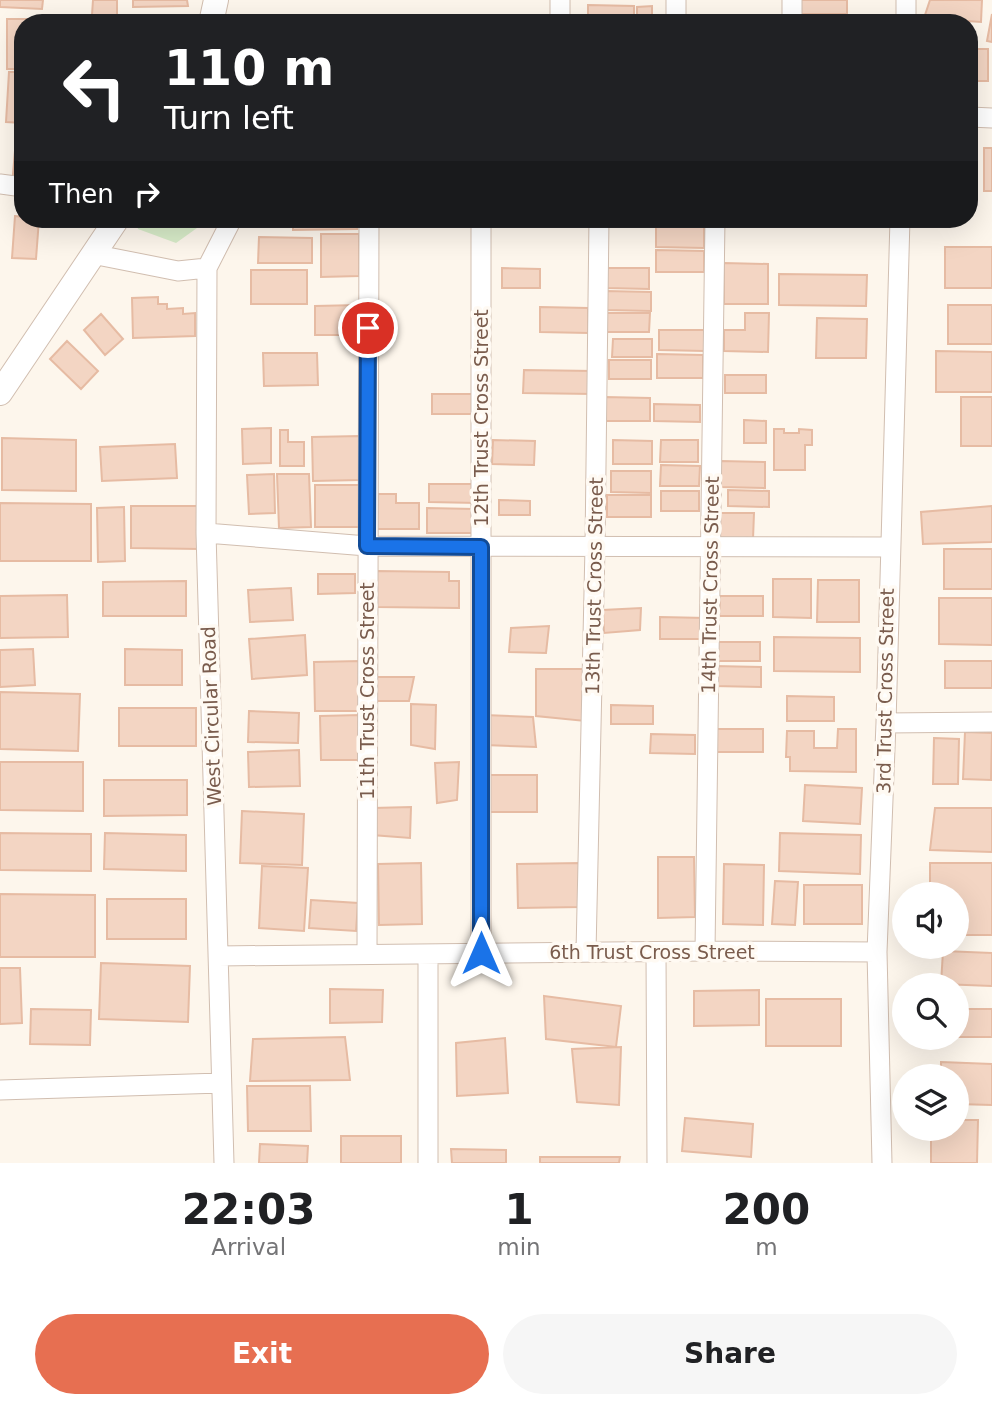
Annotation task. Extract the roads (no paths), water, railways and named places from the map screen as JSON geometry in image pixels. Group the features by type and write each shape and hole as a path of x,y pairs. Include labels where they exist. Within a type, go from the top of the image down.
{"street":[{"path":"0,393 111,228"},
{"path":"92,254 178,271 207,268 227,228"},
{"name":"11th Trust Cross Street","path":"368,954 369,228"},
{"name":"12th Trust Cross Street","path":"481,228 481,953"},
{"name":"13th Trust Cross Street","path":"586,952 599,228"},
{"name":"14th Trust Cross Street","path":"705,951 715,228"},
{"name":"3rd Trust Cross Street","path":"882,1163 877,952 900,228"},
{"name":"West Circular Road","path":"207,268 206,533 224,1163"},
{"path":"206,533 367,546 889,547"},
{"path":"886,723 992,722"},
{"path":"656,952 657,1163"},
{"name":"6th Trust Cross Street","path":"218,956 877,952"},
{"path":"428,954 428,1163"},
{"path":"0,1090 221,1083"}]}
